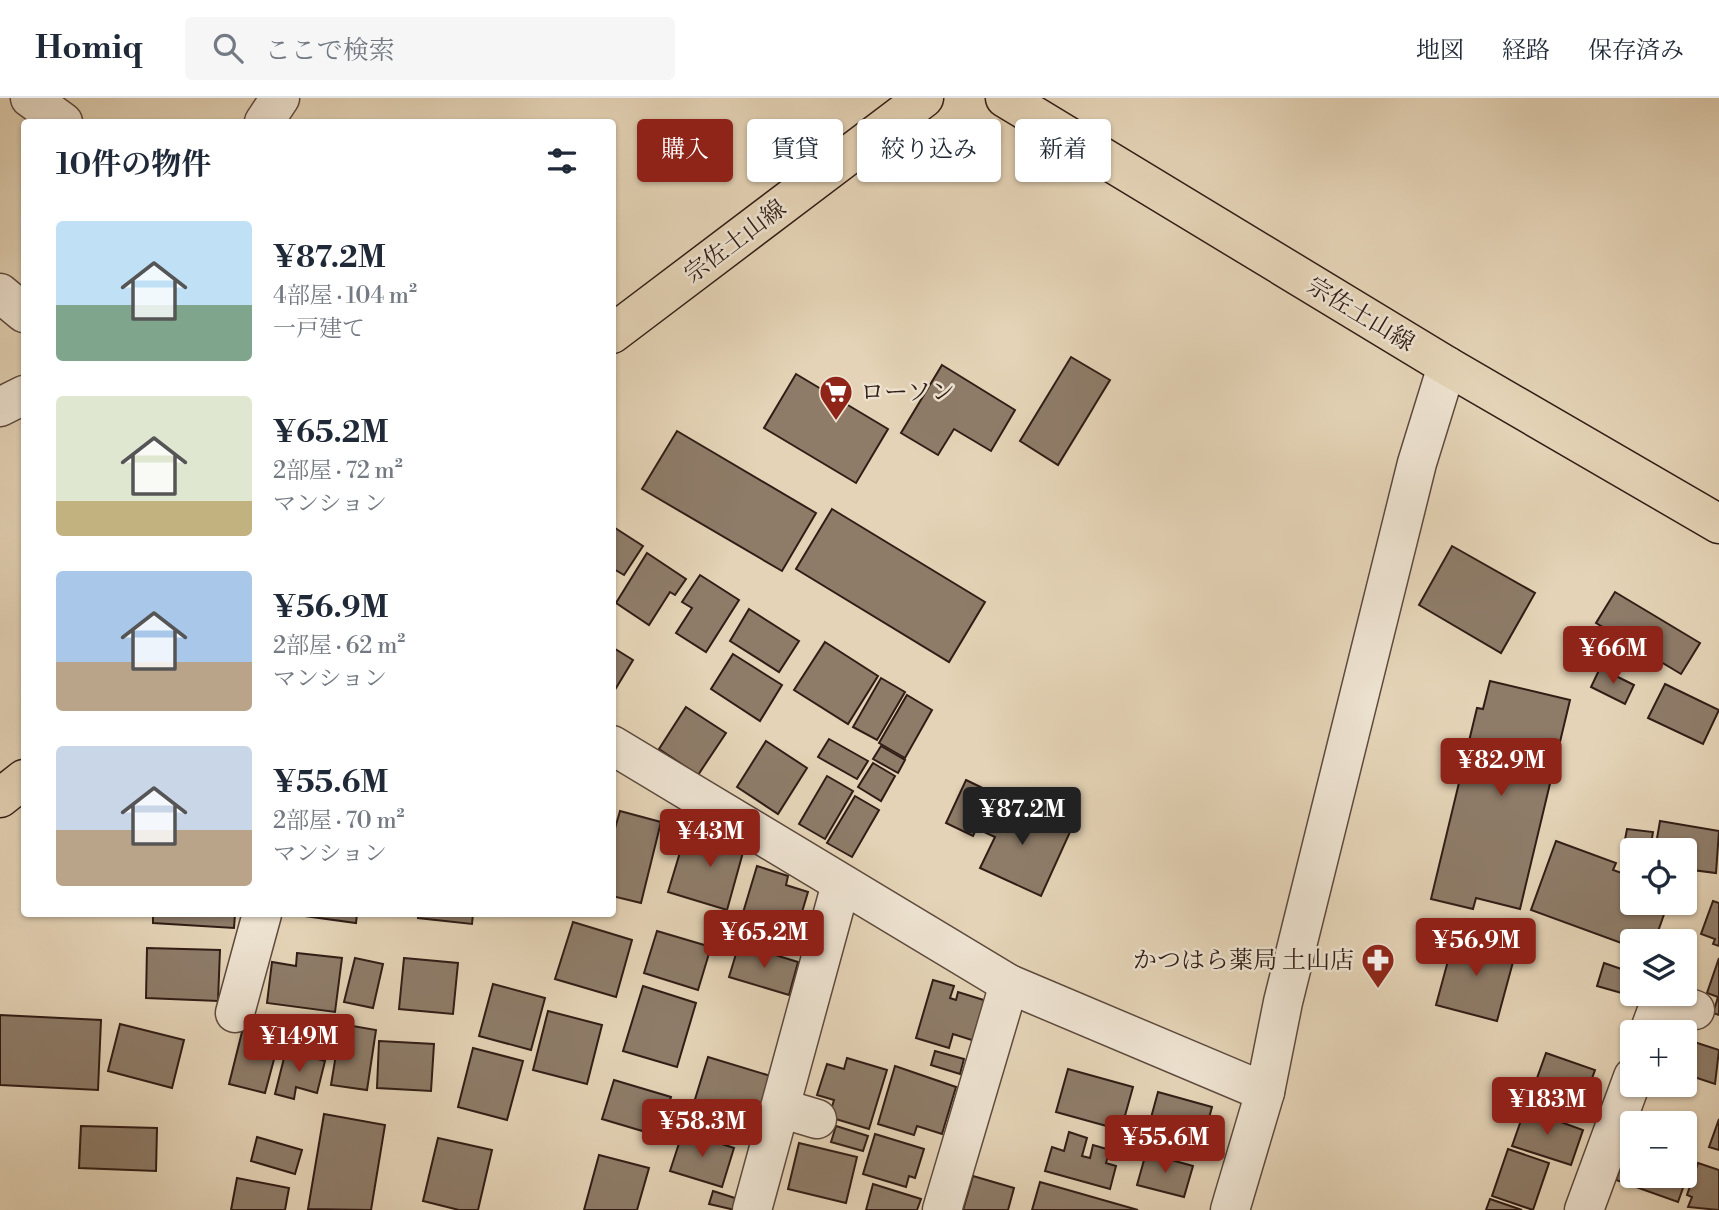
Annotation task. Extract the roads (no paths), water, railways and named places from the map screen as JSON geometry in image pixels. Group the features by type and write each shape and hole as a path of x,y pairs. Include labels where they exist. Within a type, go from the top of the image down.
{"main road":[{"name":"宗佐土山線","path":"616,331 924,98"},
{"name":"宗佐土山線","path":"1005,98 1447,366 1719,524"},
{"path":"0,797 21,781"}],"street":[{"path":"30,98 59,119"},
{"path":"266,119 280,98"},
{"path":"0,293 21,310"},
{"path":"1230,1210 1265,1092 1283,1002 1400,530 1447,366"},
{"path":"0,407 21,396"},
{"path":"616,748 1009,984 1265,1092"},
{"path":"752,1210 841,884"},
{"path":"235,1013 261,917"},
{"path":"942,1210 1009,984"},
{"path":"1584,1210 1626,1097"},
{"path":"780,1108 817,1119"}],"place":[{"name":"ローソン","path":"836,422"},
{"name":"かつはら薬局 土山店","path":"1378,990"}]}
